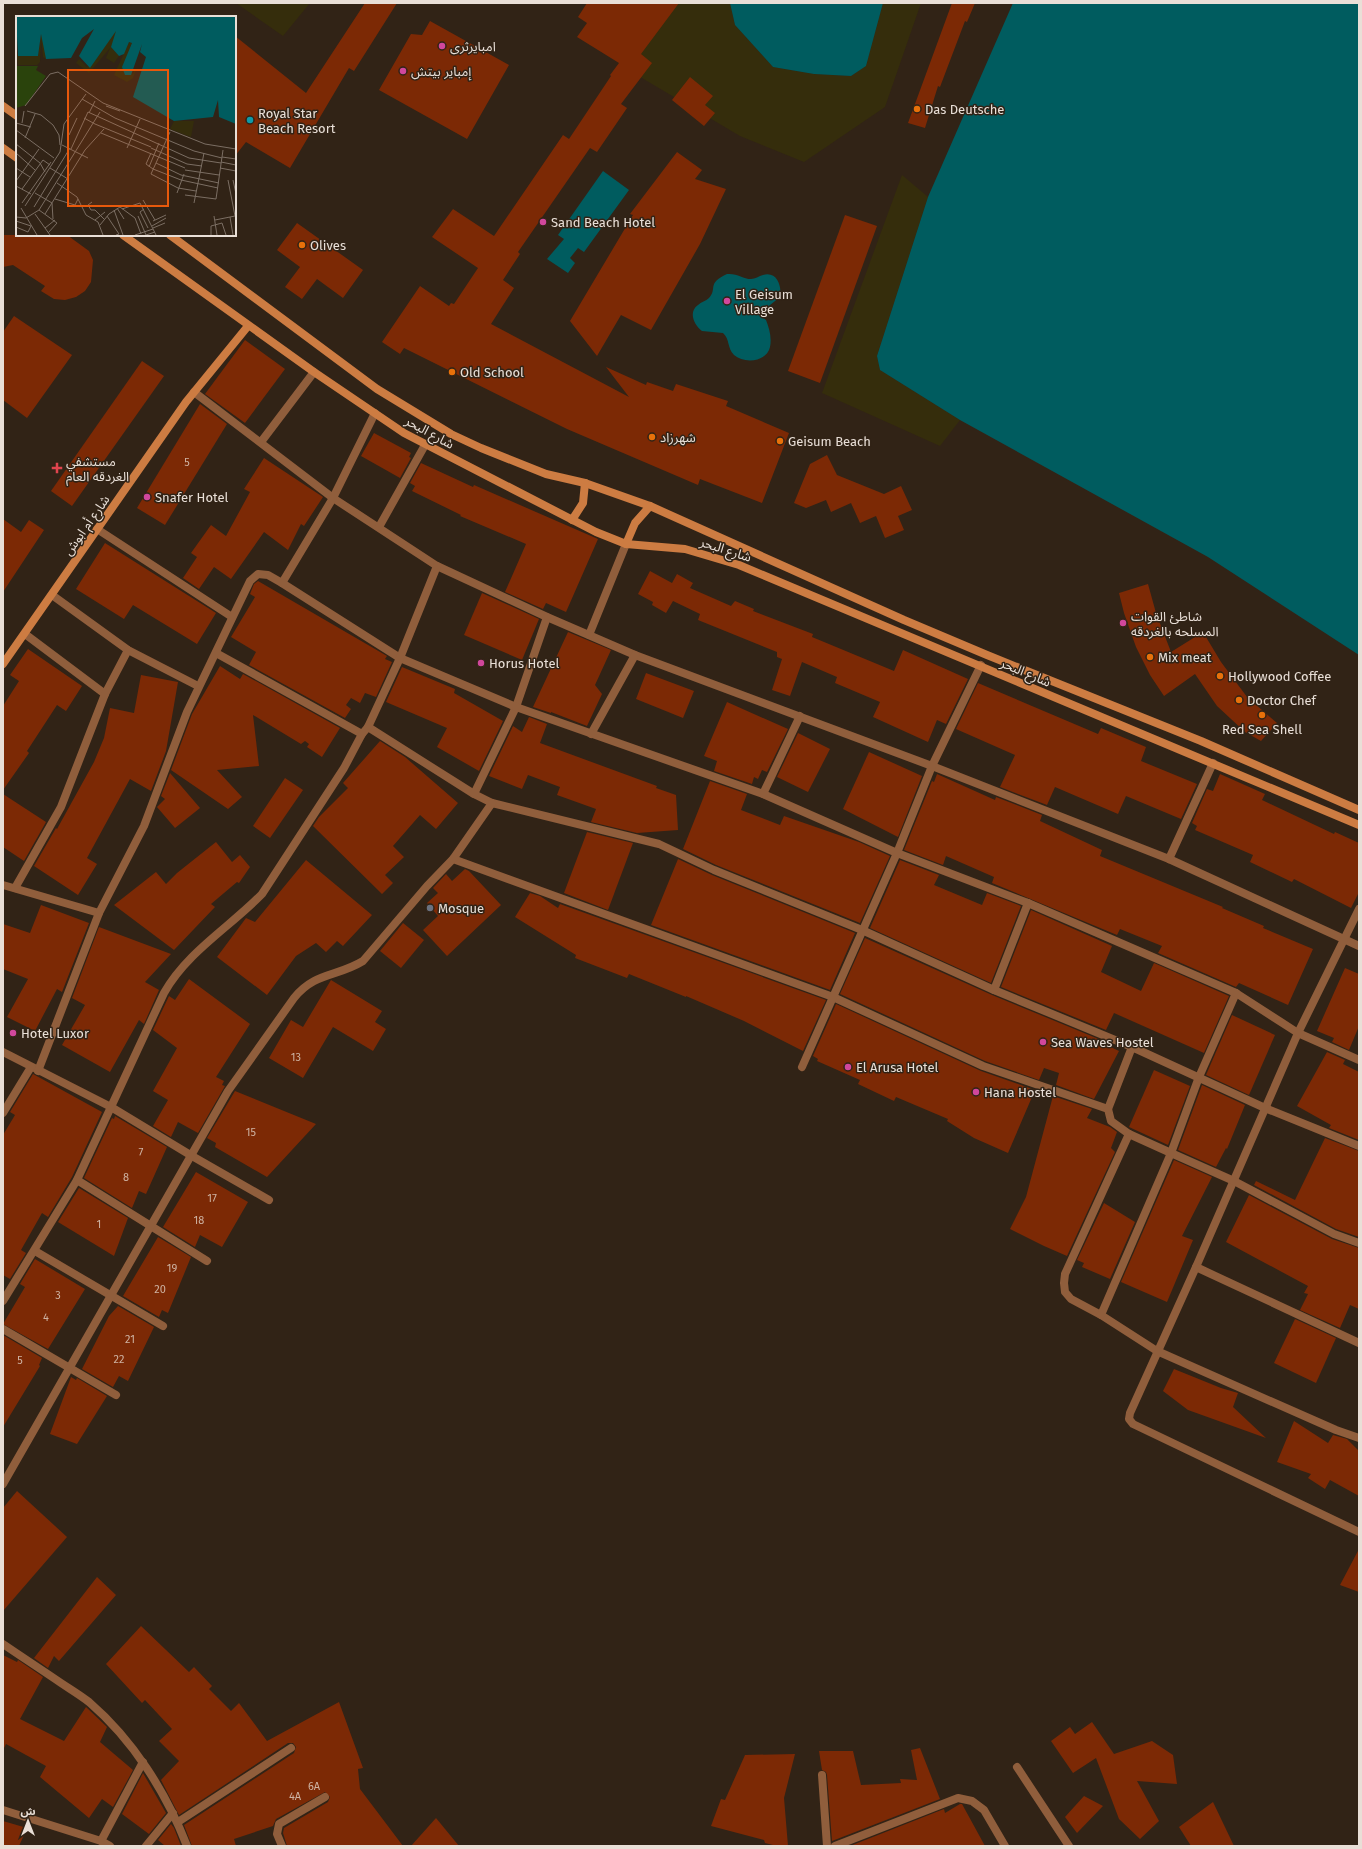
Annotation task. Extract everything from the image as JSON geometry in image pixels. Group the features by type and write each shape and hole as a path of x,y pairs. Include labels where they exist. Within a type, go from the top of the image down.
{"main road":[{"path":"3,106 16,115"},
{"path":"3,148 16,157"},
{"name":"شارع البحر","path":"124,236 314,372 425,445 572,520 626,544 685,548 739,565 1213,762 1359,825"},
{"name":"شارع البحر","path":"171,236 377,389 422,417 481,448 546,474 585,483 650,506 911,623 1172,729 1359,810"},
{"name":"شارع أم ابوش","path":"3,664 194,392 248,326"},
{"path":"572,520 583,503 585,483"},
{"path":"626,544 635,523 650,506"}],"street":[{"path":"261,442 314,372"},
{"path":"194,392 333,498 437,566 547,617 635,655 932,766 1169,859 1359,946"},
{"path":"282,583 333,498 375,413"},
{"path":"379,527 425,445"},
{"path":"98,529 232,617"},
{"path":"589,635 626,544"},
{"path":"3,1301 35,1251 77,1180 174,976 186,962 245,911 262,894 344,768 362,734 368,727 400,658 437,566"},
{"path":"3,1113 35,1069 99,913 144,826 198,686 216,653 250,581 258,574 268,575 282,583 400,658 516,707 763,794 897,853 1028,903 1236,994 1298,1033 1359,1060"},
{"path":"52,595 128,650 198,686"},
{"path":"474,794 516,707 547,617"},
{"path":"25,634 105,694"},
{"path":"15,888 61,807 105,694 128,650"},
{"path":"216,653 362,734"},
{"path":"591,734 635,655"},
{"path":"802,1067 897,853 932,766 981,666"},
{"path":"763,794 800,716"},
{"path":"368,727 474,794 492,803 659,844 714,870 862,930 994,990 1132,1047 1265,1108 1359,1146"},
{"path":"1169,859 1213,762"},
{"path":"3,1484 150,1225 192,1156 228,1090 302,989 313,980 352,968 363,961 427,886 453,859 492,803"},
{"path":"453,859 833,997 983,1066 1108,1110"},
{"path":"3,885 99,913"},
{"path":"994,990 1028,903"},
{"path":"1359,909 1298,1033 1196,1267 1157,1351 1129,1418 1132,1424 1359,1532"},
{"path":"1101,1315 1171,1153 1199,1077 1236,994"},
{"path":"1132,1047 1108,1110 1111,1121 1129,1134 1234,1181 1334,1234 1359,1243"},
{"path":"3,1052 111,1107 269,1200"},
{"path":"1129,1134 1065,1274 1065,1292 1071,1299 1101,1315 1157,1351 1328,1427 1359,1438"},
{"path":"77,1180 207,1261"},
{"path":"35,1251 162,1326"},
{"path":"1196,1267 1359,1343"},
{"path":"3,1330 116,1395"},
{"path":"3,1644 88,1702 120,1733 143,1762 178,1822 187,1846"},
{"path":"178,1822 291,1748"},
{"path":"101,1841 143,1762"},
{"path":"1017,1767 1069,1846"},
{"path":"822,1776 827,1846"},
{"path":"281,1846 277,1834 279,1824 325,1797"},
{"path":"835,1846 958,1798 972,1801 984,1810 1005,1846"},
{"path":"3,1810 101,1841 110,1846"},
{"path":"146,1846 173,1813"}],"sand":[{"path":"236,3 310,3 283,36"},
{"path":"661,3 730,3 735,25 773,67 814,74 851,76 866,66 883,3 921,3 885,107 804,162 740,136 625,68"},
{"path":"902,175 928,197 877,356 880,370 960,420 940,446 822,393"}],"water":[{"path":"730,3 883,3 866,66 851,76 814,74 773,67 735,25"},
{"path":"1013,3 1359,3 1359,655 1208,557 960,420 880,370 877,356 928,197"},
{"path":"603,171 629,190 584,252 578,248 570,258 575,263 568,273 547,259 564,239 558,235"},
{"path":"727,274 734,274 745,278 754,279 768,274 772,275 778,280 780,297 760,313 760,316 766,320 769,329 771,340 770,347 765,356 755,360 743,360 738,358 730,349 727,338 723,333 702,331 693,318 693,311 695,308 711,295 714,283"}],"building":[{"path":"365,3 397,3 354,71 349,68 290,168 246,142 236,155 236,37 306,93"},
{"path":"587,3 679,3 641,54 652,63 621,104 627,108 597,152 590,148 518,252 520,254 503,280 514,288 491,324 629,397 606,367 646,385 647,382 673,391 676,384 728,401 726,406 789,433 762,503 700,479 698,485 567,429 404,348 400,354 382,342 420,286 449,306 451,303 454,304 478,268 432,237 453,209 494,236 563,135 569,139 619,63 577,37 587,23 578,17"},
{"path":"952,3 975,3 967,22 965,21 940,87 938,86 925,128 908,123"},
{"path":"430,21 509,65 467,139 379,90 411,34 422,35"},
{"path":"690,77 713,96 705,105 715,113 704,126 672,100"},
{"path":"677,152 702,170 695,179 726,189 700,244 651,330 621,315 597,356 570,321 633,215 630,214"},
{"path":"845,215 877,226 820,383 788,371"},
{"path":"297,223 363,270 343,298 317,279 302,299 285,287 300,267 277,250"},
{"path":"3,235 68,236 89,251 93,260 91,282 85,291 76,297 65,300 54,299 41,291 45,286 13,265 3,267"},
{"path":"14,316 72,355 27,418 3,400 3,332"},
{"path":"245,340 285,369 245,423 205,394"},
{"path":"142,361 164,376 72,506 51,491"},
{"path":"200,404 227,424 165,525 137,508"},
{"path":"374,433 411,453 409,457 411,458 400,478 361,456"},
{"path":"827,455 837,475 884,494 901,486 912,510 898,516 904,530 885,538 876,516 860,523 851,503 831,512 826,500 806,508 794,503 810,464"},
{"path":"264,458 323,497 304,526 301,524 288,550 264,532 231,579 214,567 199,589 183,578 197,557 191,553 211,525 226,536 250,492 244,489"},
{"path":"421,463 473,487 474,485 598,539 566,612 546,603 543,609 505,592 526,544 460,516 461,515 412,491 415,486 410,483"},
{"path":"3,519 21,532 29,520 44,530 3,592"},
{"path":"105,543 216,613 197,644 133,605 124,619 76,589"},
{"path":"650,571 672,583 677,574 693,583 690,588 731,606 735,601 754,609 753,611 813,634 812,637 894,671 903,650 968,679 946,724 937,720 928,742 873,717 880,702 835,683 837,677 802,662 790,696 772,690 782,659 777,657 777,652 698,620 700,614 673,601 666,613 652,605 653,602 638,594"},
{"path":"258,581 387,656 385,659 392,662 376,697 365,693 360,703 351,698 346,705 351,709 345,718 249,665 256,652 231,637 255,597 250,594 254,584"},
{"path":"1148,584 1156,613 1171,652 1203,632 1221,662 1247,697 1277,723 1261,741 1245,732 1217,706 1195,674 1164,696 1150,675 1136,647 1124,613 1119,593"},
{"path":"482,593 539,619 522,660 464,635"},
{"path":"568,632 611,650 595,685 602,694 587,726 551,712 533,707"},
{"path":"28,649 82,686 66,711 57,705 27,751 29,753 3,790 3,706 19,681 10,675"},
{"path":"220,666 240,679 243,674 340,728 322,757 307,747 309,744 305,741 301,744 253,715 259,766 217,770 242,797 228,809 171,770 192,714"},
{"path":"402,667 455,689 454,693 503,721 479,771 437,747 447,728 386,702"},
{"path":"646,673 694,691 683,718 636,699"},
{"path":"141,675 178,682 166,751 151,791 130,779 87,858 97,864 78,895 34,866 56,828 57,829 94,762 104,738 110,708 134,713"},
{"path":"978,683 1098,734 1101,728 1146,747 1141,761 1197,784 1181,819 1126,796 1118,814 1055,787 1047,805 1000,787 1015,755 956,729"},
{"path":"727,702 788,729 767,772 762,770 758,779 754,777 752,784 714,771 717,761 704,756"},
{"path":"529,717 547,724 540,743 657,786 656,788 676,795 678,830 637,833 591,822 596,809 557,795 560,787 528,775 522,789 489,776 513,726 522,732"},
{"path":"798,733 830,749 808,792 777,777"},
{"path":"380,741 405,757 458,803 436,829 420,815 393,846 404,857 385,875 393,883 382,894 313,826 319,817 348,788 343,783"},
{"path":"869,752 922,776 898,837 843,809"},
{"path":"170,773 200,808 175,828 157,807 165,799 161,796"},
{"path":"937,774 995,800 996,797 1042,815 1040,821 1102,850 1100,856 1223,907 1222,908 1264,926 1263,928 1313,949 1288,1005 1239,983 1236,987 1158,953 1162,946 1120,929 1117,935 992,883 994,877 946,856 943,865 904,850 932,781 934,782"},
{"path":"1220,774 1265,794 1262,800 1334,834 1335,832 1359,843 1359,892 1351,908 1294,879 1292,882 1250,862 1253,855 1195,830 1197,826 1192,823 1207,789 1213,791"},
{"path":"285,778 303,790 270,838 253,826"},
{"path":"710,781 747,794 741,810 780,825 784,816 859,842 890,856 860,923 716,865 683,849"},
{"path":"3,794 46,822 24,861 3,847"},
{"path":"587,832 633,843 608,910 564,893"},
{"path":"216,842 232,862 240,855 250,867 239,883 237,882 211,904 215,907 174,950 114,905 156,872 166,884 177,873"},
{"path":"678,859 712,875 855,933 830,990 651,925"},
{"path":"306,860 372,915 343,946 337,941 326,952 316,943 296,956 267,995 217,957 246,918 255,922"},
{"path":"900,860 939,875 934,885 982,905 987,893 1021,906 991,983 870,928"},
{"path":"465,869 469,871 501,905 447,956 423,930 438,916 427,903 438,893 433,888 446,874 452,881"},
{"path":"530,893 540,896 558,908 560,904 826,1000 803,1051 744,1021 686,996 629,974 627,978 575,958 576,955 515,917"},
{"path":"41,905 89,923 62,992 57,989 35,1031 7,1017 28,979 3,969 3,924 30,933"},
{"path":"1031,910 1112,946 1101,972 1141,991 1154,963 1229,996 1204,1053 1114,1013 1106,1030 1001,987"},
{"path":"403,923 424,940 401,968 380,951"},
{"path":"99,927 171,954 145,982 159,990 144,1024 139,1020 110,1072 62,1045 85,1005 72,998"},
{"path":"865,938 992,995 1101,1040 1100,1042 1119,1051 1094,1099 1056,1085 1059,1073 1044,1068 1039,1080 985,1061 840,994"},
{"path":"1345,968 1359,974 1359,1026 1349,1050 1332,1042 1334,1038 1317,1031"},
{"path":"189,979 250,1024 216,1077 224,1081 222,1085 225,1086 198,1133 178,1122 171,1137 153,1126 168,1100 153,1091 177,1048 153,1030 169,996 175,1000"},
{"path":"331,980 382,1011 375,1022 386,1029 373,1051 333,1027 303,1078 269,1058 291,1020 303,1027"},
{"path":"836,1004 981,1071 1035,1090 1008,1153 974,1138 947,1121 948,1119 896,1097 894,1101 858,1084 860,1080 817,1061 818,1059 813,1056"},
{"path":"1232,1015 1275,1035 1249,1095 1206,1075"},
{"path":"1327,1052 1345,1060 1343,1064 1359,1072 1359,1140 1329,1128 1331,1125 1297,1106"},
{"path":"1154,1070 1190,1086 1168,1145 1129,1127"},
{"path":"33,1074 102,1112 72,1177 48,1217 42,1213 21,1250 26,1253 10,1279 3,1275 3,1135 15,1115 10,1112"},
{"path":"1202,1085 1245,1105 1227,1149 1226,1148 1216,1167 1178,1150"},
{"path":"235,1091 316,1124 267,1177 215,1147 216,1143 207,1138"},
{"path":"1053,1096 1092,1109 1087,1118 1110,1127 1117,1132 1111,1148 1115,1152 1067,1256 1010,1229 1026,1197"},
{"path":"115,1116 167,1147 146,1194 139,1191 132,1208 84,1178 112,1118 114,1119"},
{"path":"1325,1138 1359,1151 1359,1237 1336,1229 1254,1185 1256,1181 1295,1200"},
{"path":"1174,1160 1212,1177 1182,1236 1193,1240 1167,1302 1121,1282"},
{"path":"196,1172 248,1202 222,1247 200,1235 195,1247 163,1227"},
{"path":"79,1188 128,1218 114,1256 58,1222"},
{"path":"1249,1195 1332,1239 1359,1248 1359,1309 1350,1305 1340,1328 1300,1310 1308,1294 1304,1293 1308,1286 1226,1242"},
{"path":"1104,1203 1135,1222 1110,1279 1082,1267 1084,1263 1077,1260"},
{"path":"158,1237 191,1257 168,1313 162,1310 159,1317 123,1296"},
{"path":"35,1259 85,1289 48,1349 3,1324 25,1287 20,1284"},
{"path":"118,1306 154,1327 128,1381 119,1376 113,1387 82,1369 109,1316"},
{"path":"1295,1319 1336,1338 1316,1383 1274,1363"},
{"path":"3,1335 42,1358 39,1365 40,1366 3,1427"},
{"path":"1174,1369 1221,1388 1238,1393 1233,1407 1266,1438 1188,1410 1163,1391"},
{"path":"71,1377 76,1380 77,1378 107,1396 77,1444 50,1434"},
{"path":"1294,1421 1328,1443 1333,1435 1347,1439 1359,1451 1359,1496 1330,1480 1325,1489 1308,1478 1311,1474 1277,1462"},
{"path":"17,1491 67,1537 3,1611 3,1508"},
{"path":"1359,1549 1359,1592 1340,1585"},
{"path":"97,1577 116,1595 59,1661 54,1656 48,1668 34,1658"},
{"path":"141,1626 189,1672 194,1667 212,1686 209,1689 231,1711 239,1703 267,1741 339,1702 363,1768 358,1769 360,1789 403,1846 287,1846 283,1833 284,1828 328,1802 330,1797 325,1792 276,1819 273,1826 234,1839 236,1846 192,1846 184,1825 294,1753 296,1747 293,1743 288,1743 179,1815 161,1780 179,1761 159,1741 172,1729 145,1700 142,1703 106,1664"},
{"path":"3,1655 17,1662 18,1660 43,1677 20,1719 64,1741 86,1707 107,1727 100,1742 133,1770 113,1807 102,1799 89,1818 40,1777 46,1766 6,1744 3,1750"},
{"path":"1092,1722 1114,1754 1152,1741 1173,1755 1177,1784 1137,1781 1159,1821 1140,1839 1119,1819 1096,1758 1073,1773 1051,1741 1070,1727 1075,1734"},
{"path":"920,1748 940,1799 832,1841 827,1775 826,1772 822,1770 819,1751 853,1751 861,1785 901,1783 900,1779 917,1780 911,1750"},
{"path":"795,1754 784,1798 788,1846 777,1846 765,1843 764,1840 711,1826 721,1799 725,1800 745,1755"},
{"path":"143,1773 166,1813 149,1834 122,1814"},
{"path":"1084,1796 1103,1806 1077,1833 1065,1817"},
{"path":"1213,1802 1234,1846 1191,1846 1179,1827"},
{"path":"962,1804 985,1846 850,1846 944,1809 945,1813"},
{"path":"436,1818 459,1846 411,1846"},
{"path":"3,1821 27,1828 19,1846 3,1846"},
{"path":"171,1824 181,1846 165,1846 158,1840"}],"place":[{"name":"امبايرثرى","path":"442,46"},
{"name":"إمباير بيتش","path":"403,71"},
{"name":"Das Deutsche","path":"917,109"},
{"name":"Royal Star Beach Resort","path":"250,120"},
{"name":"Sand Beach Hotel","path":"543,222"},
{"name":"Olives","path":"302,245"},
{"name":"El Geisum Village","path":"727,301"},
{"name":"Old School","path":"452,372"},
{"name":"شهرزاد","path":"652,437"},
{"name":"Geisum Beach","path":"780,441"},
{"name":"مستشفي الغردقه العام","path":"57,468"},
{"name":"Snafer Hotel","path":"147,497"},
{"name":"شاطئ القوات المسلحه بالغردقه","path":"1123,623"},
{"name":"Mix meat","path":"1150,657"},
{"name":"Horus Hotel","path":"481,663"},
{"name":"Hollywood Coffee","path":"1220,676"},
{"name":"Doctor Chef","path":"1239,700"},
{"name":"Red Sea Shell","path":"1262,715"},
{"name":"Mosque","path":"430,908"},
{"name":"Hotel Luxor","path":"13,1033"},
{"name":"Sea Waves Hostel","path":"1043,1042"},
{"name":"El Arusa Hotel","path":"848,1067"},
{"name":"Hana Hostel","path":"976,1092"}]}
